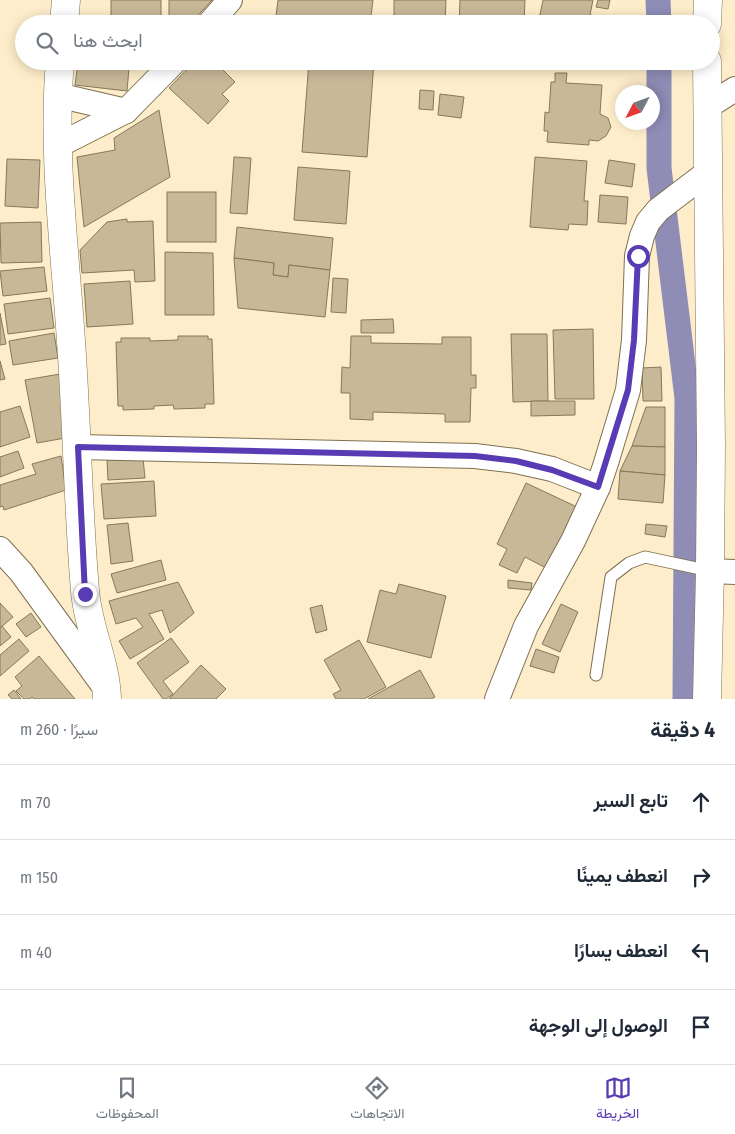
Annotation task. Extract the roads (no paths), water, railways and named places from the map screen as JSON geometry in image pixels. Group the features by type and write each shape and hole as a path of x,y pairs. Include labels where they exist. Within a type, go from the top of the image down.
{"street":[{"path":"65,15 66,0"},
{"path":"217,15 230,0"},
{"path":"708,0 708,15"},
{"path":"59,70 57,146 78,447 85,594 101,660 106,694"},
{"path":"57,146 126,111 166,70"},
{"path":"707,70 708,172 723,571 707,699"},
{"path":"707,107 735,89"},
{"path":"57,95 126,111"},
{"path":"497,699 526,626 573,540 598,487 628,390 634,340 638,256 642,236 648,222 658,210 708,172"},
{"path":"78,447 475,456 516,461 552,470 598,487"},
{"path":"0,549 21,572 106,694"}],"lane":[{"path":"596,675 611,577 629,563 644,557 723,571"}],"waterway":[{"path":"658,0 659,15"},
{"path":"659,70 659,168 687,398 685,699"}]}
